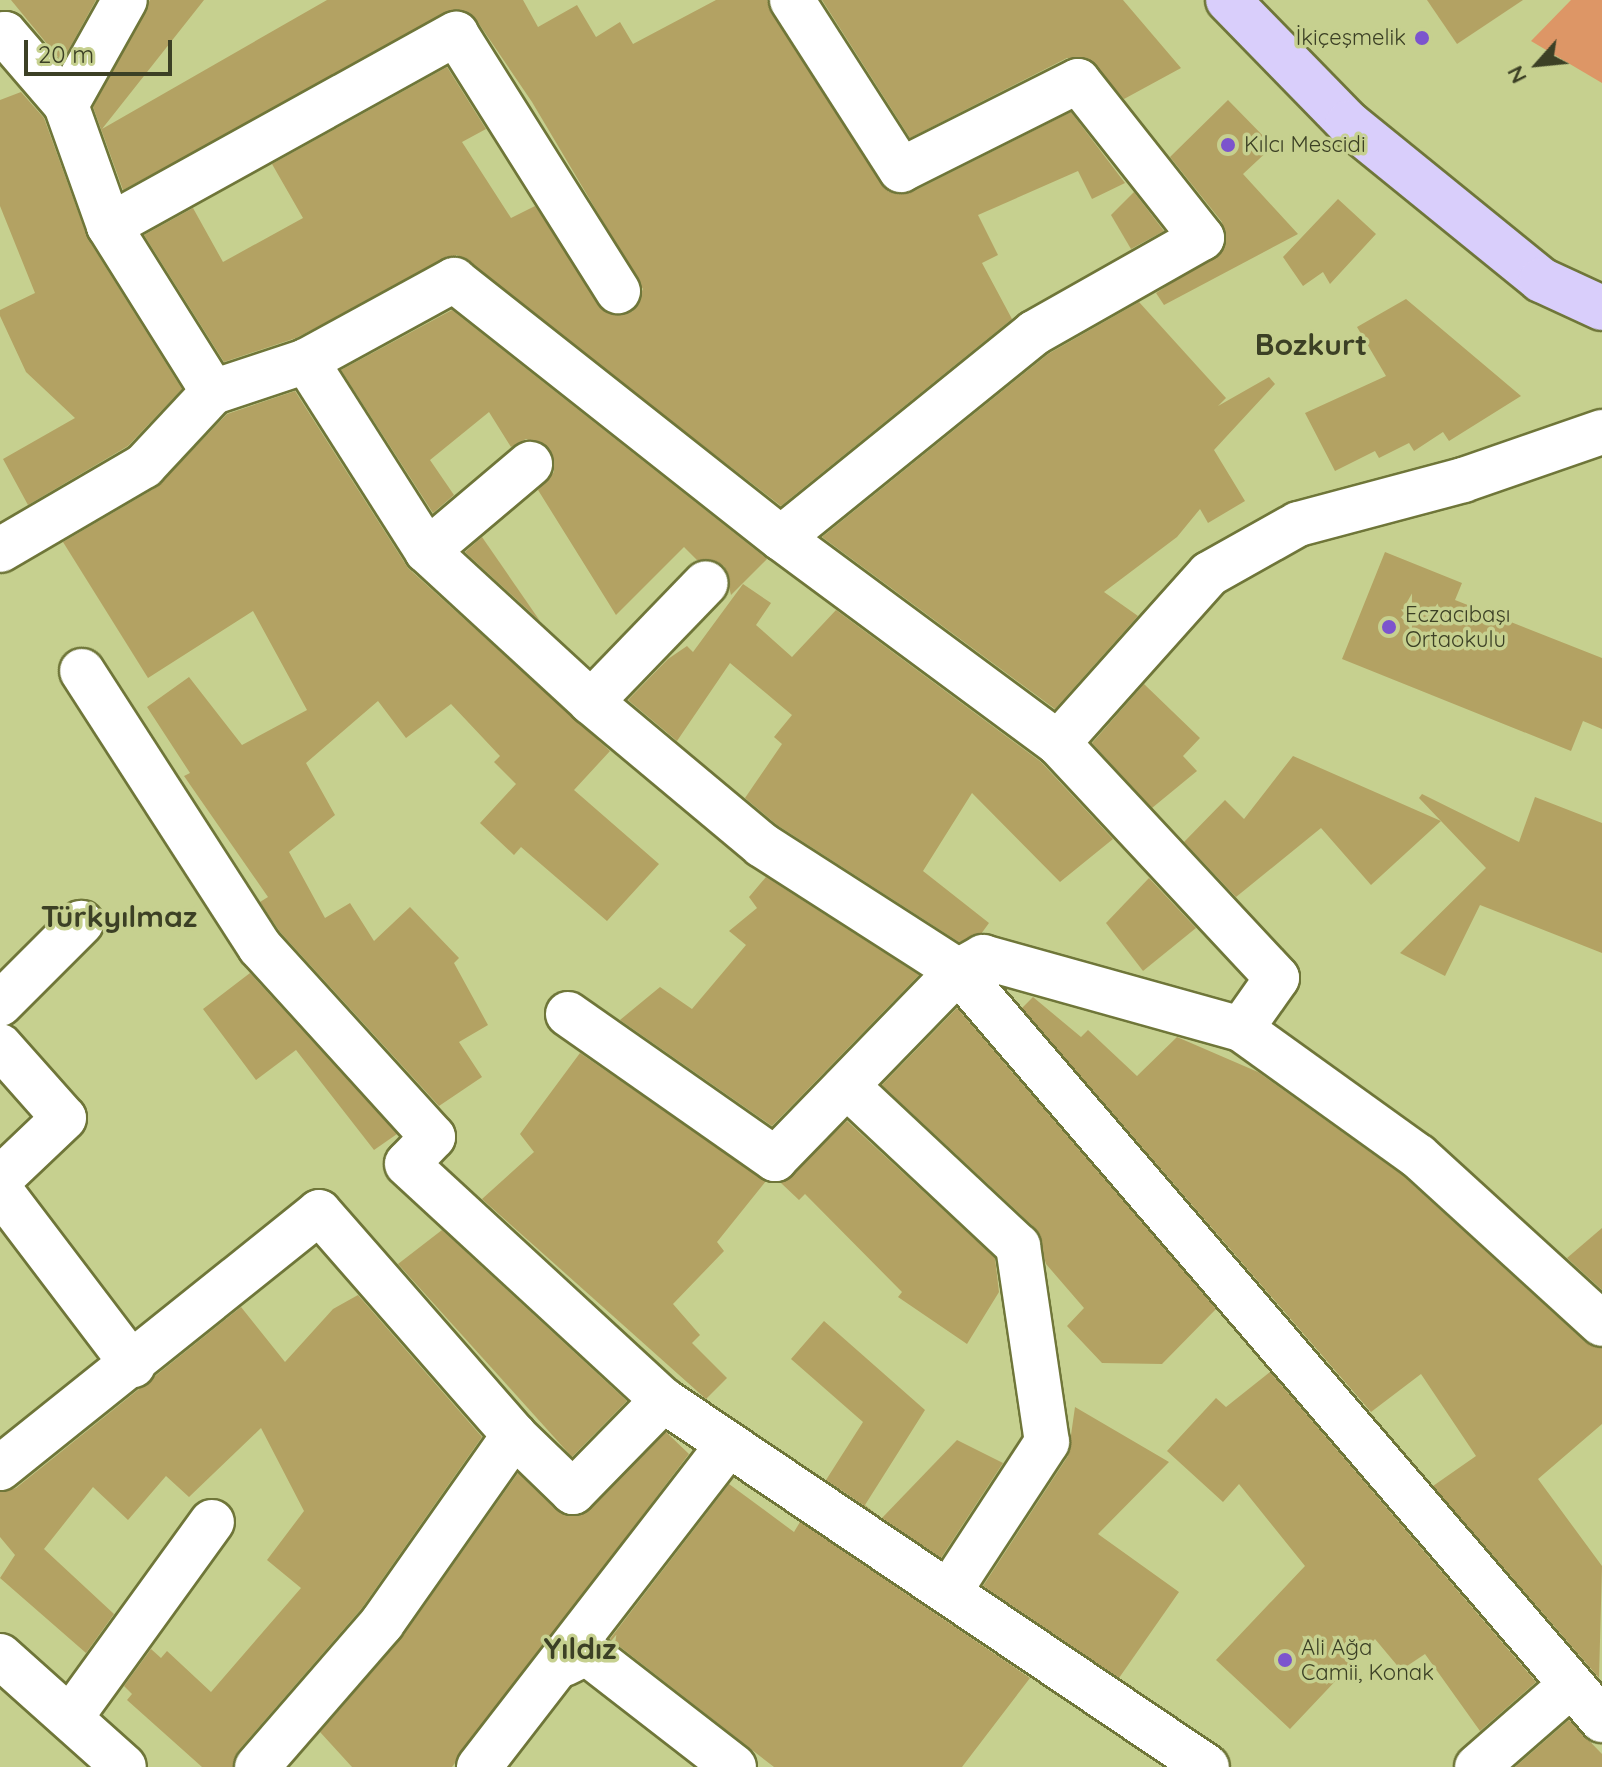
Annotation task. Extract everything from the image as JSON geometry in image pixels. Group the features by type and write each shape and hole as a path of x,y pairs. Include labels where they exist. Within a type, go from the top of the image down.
{"main road":[{"path":"1228,0 1348,123 1541,280 1602,308"}],"street":[{"path":"66,105 125,0"},
{"path":"781,538 1034,333 1202,238 1078,81 901,170 792,0"},
{"path":"0,35 5,34 66,105 109,226 213,392"},
{"path":"109,226 456,34 618,291"},
{"path":"0,550 144,466 213,392 306,361 454,280 781,538 1058,743 1277,978 1241,1029"},
{"path":"306,361 427,551 591,702 762,845 958,971 1312,1377 1570,1686 1602,1720"},
{"path":"1058,743 1209,574 1298,524 1463,480 1602,432"},
{"path":"427,551 530,464"},
{"path":"591,702 706,583"},
{"path":"82,671 260,947 433,1137 407,1164 663,1400 726,1447 950,1590 1207,1767"},
{"path":"0,1004 81,923"},
{"path":"568,1014 775,1159 958,971 983,957 1241,1029 1418,1156 1602,1324"},
{"path":"0,1046 64,1118 0,1179"},
{"path":"848,1087 1018,1246 1047,1442 950,1590"},
{"path":"0,1190 133,1365"},
{"path":"0,1468 133,1365 319,1212 514,1435 573,1492 663,1400"},
{"path":"257,1767 382,1623 514,1435"},
{"path":"479,1767 564,1664 726,1447"},
{"path":"70,1718 212,1522"},
{"path":"564,1664 587,1653 734,1767"},
{"path":"0,1656 124,1767"},
{"path":"1477,1767 1570,1686"}],"shaded area":[{"path":"1571,0 1602,0 1602,83 1531,41"}],"building":[{"path":"11,0 96,0 62,62"},
{"path":"150,0 204,0 102,129 327,0 523,0 538,27 577,5 596,37 620,22 633,44 716,0 767,0 889,192 912,192 1071,112 1125,183 1092,199 1078,171 978,215 998,255 982,263 1012,319 781,506 457,255 296,338 224,362 144,235 193,208 223,262 303,218 272,164 447,67 486,129 462,142 511,218 535,206 607,313 632,312 643,289 532,102 477,21 457,9 123,190 93,107"},
{"path":"822,0 1123,0 1181,68 1124,99 1089,59 1067,58 910,138"},
{"path":"1427,0 1523,0 1457,44"},
{"path":"21,92 44,118 88,239 182,389 128,446 28,505 3,459 75,418 26,372 0,316 0,310 35,293 0,206 0,100"},
{"path":"1228,100 1273,146 1243,174 1298,234 1164,305 1156,293 1224,249 1222,222 1170,157"},
{"path":"1134,192 1164,231 1131,249 1111,215"},
{"path":"1338,199 1376,234 1330,284 1323,272 1303,286 1283,257"},
{"path":"1406,299 1521,396 1449,441 1443,432 1414,451 1409,443 1379,458 1375,451 1335,471 1305,413 1386,376 1357,327"},
{"path":"1139,302 1226,398 1218,406 1269,377 1275,384 1214,450 1245,501 1208,523 1200,509 1177,537 1104,592 1138,616 1055,709 822,537 1048,354"},
{"path":"452,310 767,559 731,595 724,566 697,560 684,547 616,615 538,490 554,472 550,449 526,439 511,447 489,412 430,460 454,495 433,513 341,370"},
{"path":"295,391 408,568 610,751 574,790 659,864 607,921 521,847 514,855 480,823 516,784 494,762 500,756 451,704 406,738 378,701 306,763 335,815 289,852 325,918 350,903 374,941 410,907 459,958 454,963 488,1025 459,1042 482,1077 439,1106 280,932 260,902 268,897 184,776 190,773 147,707 189,677 242,745 307,710 253,611 148,678 63,542 157,487 227,414"},
{"path":"482,537 540,621 465,552"},
{"path":"1385,552 1462,583 1455,600 1602,658 1602,729 1583,721 1571,751 1342,659"},
{"path":"743,584 771,603 756,625 792,657 836,610 1041,762 1113,839 1060,882 972,793 923,871 989,923 981,934 959,942 777,825 745,798 782,744 774,737 792,715 730,663 677,741 628,700 668,659 687,646 693,652"},
{"path":"1144,684 1200,738 1183,756 1197,771 1152,808 1092,743"},
{"path":"1293,756 1441,821 1371,885 1321,828 1236,897 1184,842 1225,800 1244,819"},
{"path":"1422,794 1519,842 1535,797 1602,823 1602,953 1480,905 1445,976 1400,953 1486,868 1419,798"},
{"path":"766,877 919,975 772,1126 620,1020 660,987 692,1009 746,945 729,931 757,908 749,897"},
{"path":"1149,878 1196,928 1143,971 1106,923"},
{"path":"250,973 397,1134 374,1150 296,1050 256,1080 203,1009"},
{"path":"1033,997 1081,1037 1088,1030 1137,1076 1177,1037 1258,1072 1402,1175 1585,1342 1602,1348 1602,1424 1538,1479 1602,1566 1599,1678 1433,1486 1476,1456 1421,1374 1371,1412 1022,1008"},
{"path":"957,1008 1216,1309 1162,1364 1102,1363 1067,1326 1084,1308 1046,1264 1035,1228 882,1085"},
{"path":"580,1053 766,1181 717,1242 724,1251 673,1304 700,1335 692,1343 727,1378 706,1399 482,1199 534,1152 520,1134"},
{"path":"847,1121 995,1258 999,1292 967,1344 898,1297 902,1292 805,1194 799,1200 781,1183"},
{"path":"1602,1228 1602,1290 1567,1258"},
{"path":"442,1230 627,1401 572,1457 398,1264"},
{"path":"358,1295 482,1437 362,1608 238,1751 233,1767 202,1767 127,1700 132,1694 124,1686 151,1649 161,1658 167,1651 211,1692 301,1588 267,1560 304,1511 261,1428 189,1497 166,1476 128,1520 93,1487 44,1549 114,1614 86,1653 0,1578 15,1555 0,1537 0,1492 16,1488 241,1307 285,1362 333,1309"},
{"path":"824,1321 925,1410 865,1505 875,1513 826,1480 863,1422 791,1359"},
{"path":"1270,1372 1536,1682 1480,1731 1425,1654 1401,1670 1375,1639 1290,1729 1216,1660 1305,1566 1239,1484 1223,1502 1167,1451 1216,1398 1226,1407"},
{"path":"1075,1407 1169,1462 1098,1534 1179,1592 1119,1678 983,1586 1068,1456"},
{"path":"666,1432 689,1454 452,1767 352,1767 320,1732 402,1637 518,1473 556,1510 579,1516"},
{"path":"957,1440 1003,1463 941,1558 882,1518"},
{"path":"729,1484 794,1532 800,1522 1030,1678 962,1767 774,1767 610,1639"},
{"path":"1569,1720 1602,1754 1602,1767 1515,1767"}],"place":[{"name":"İkiçeşmelik","path":"1422,38"},
{"name":"Kılcı Mescidi","path":"1228,145"},
{"name":"Eczacıbaşı Ortaokulu","path":"1389,627"},
{"name":"Ali Ağa Camii, Konak","path":"1285,1660"}],"district":[{"name":"Bozkurt","path":"1311,344"},
{"name":"Türkyılmaz","path":"119,916"},
{"name":"Yıldız","path":"580,1648"}]}
